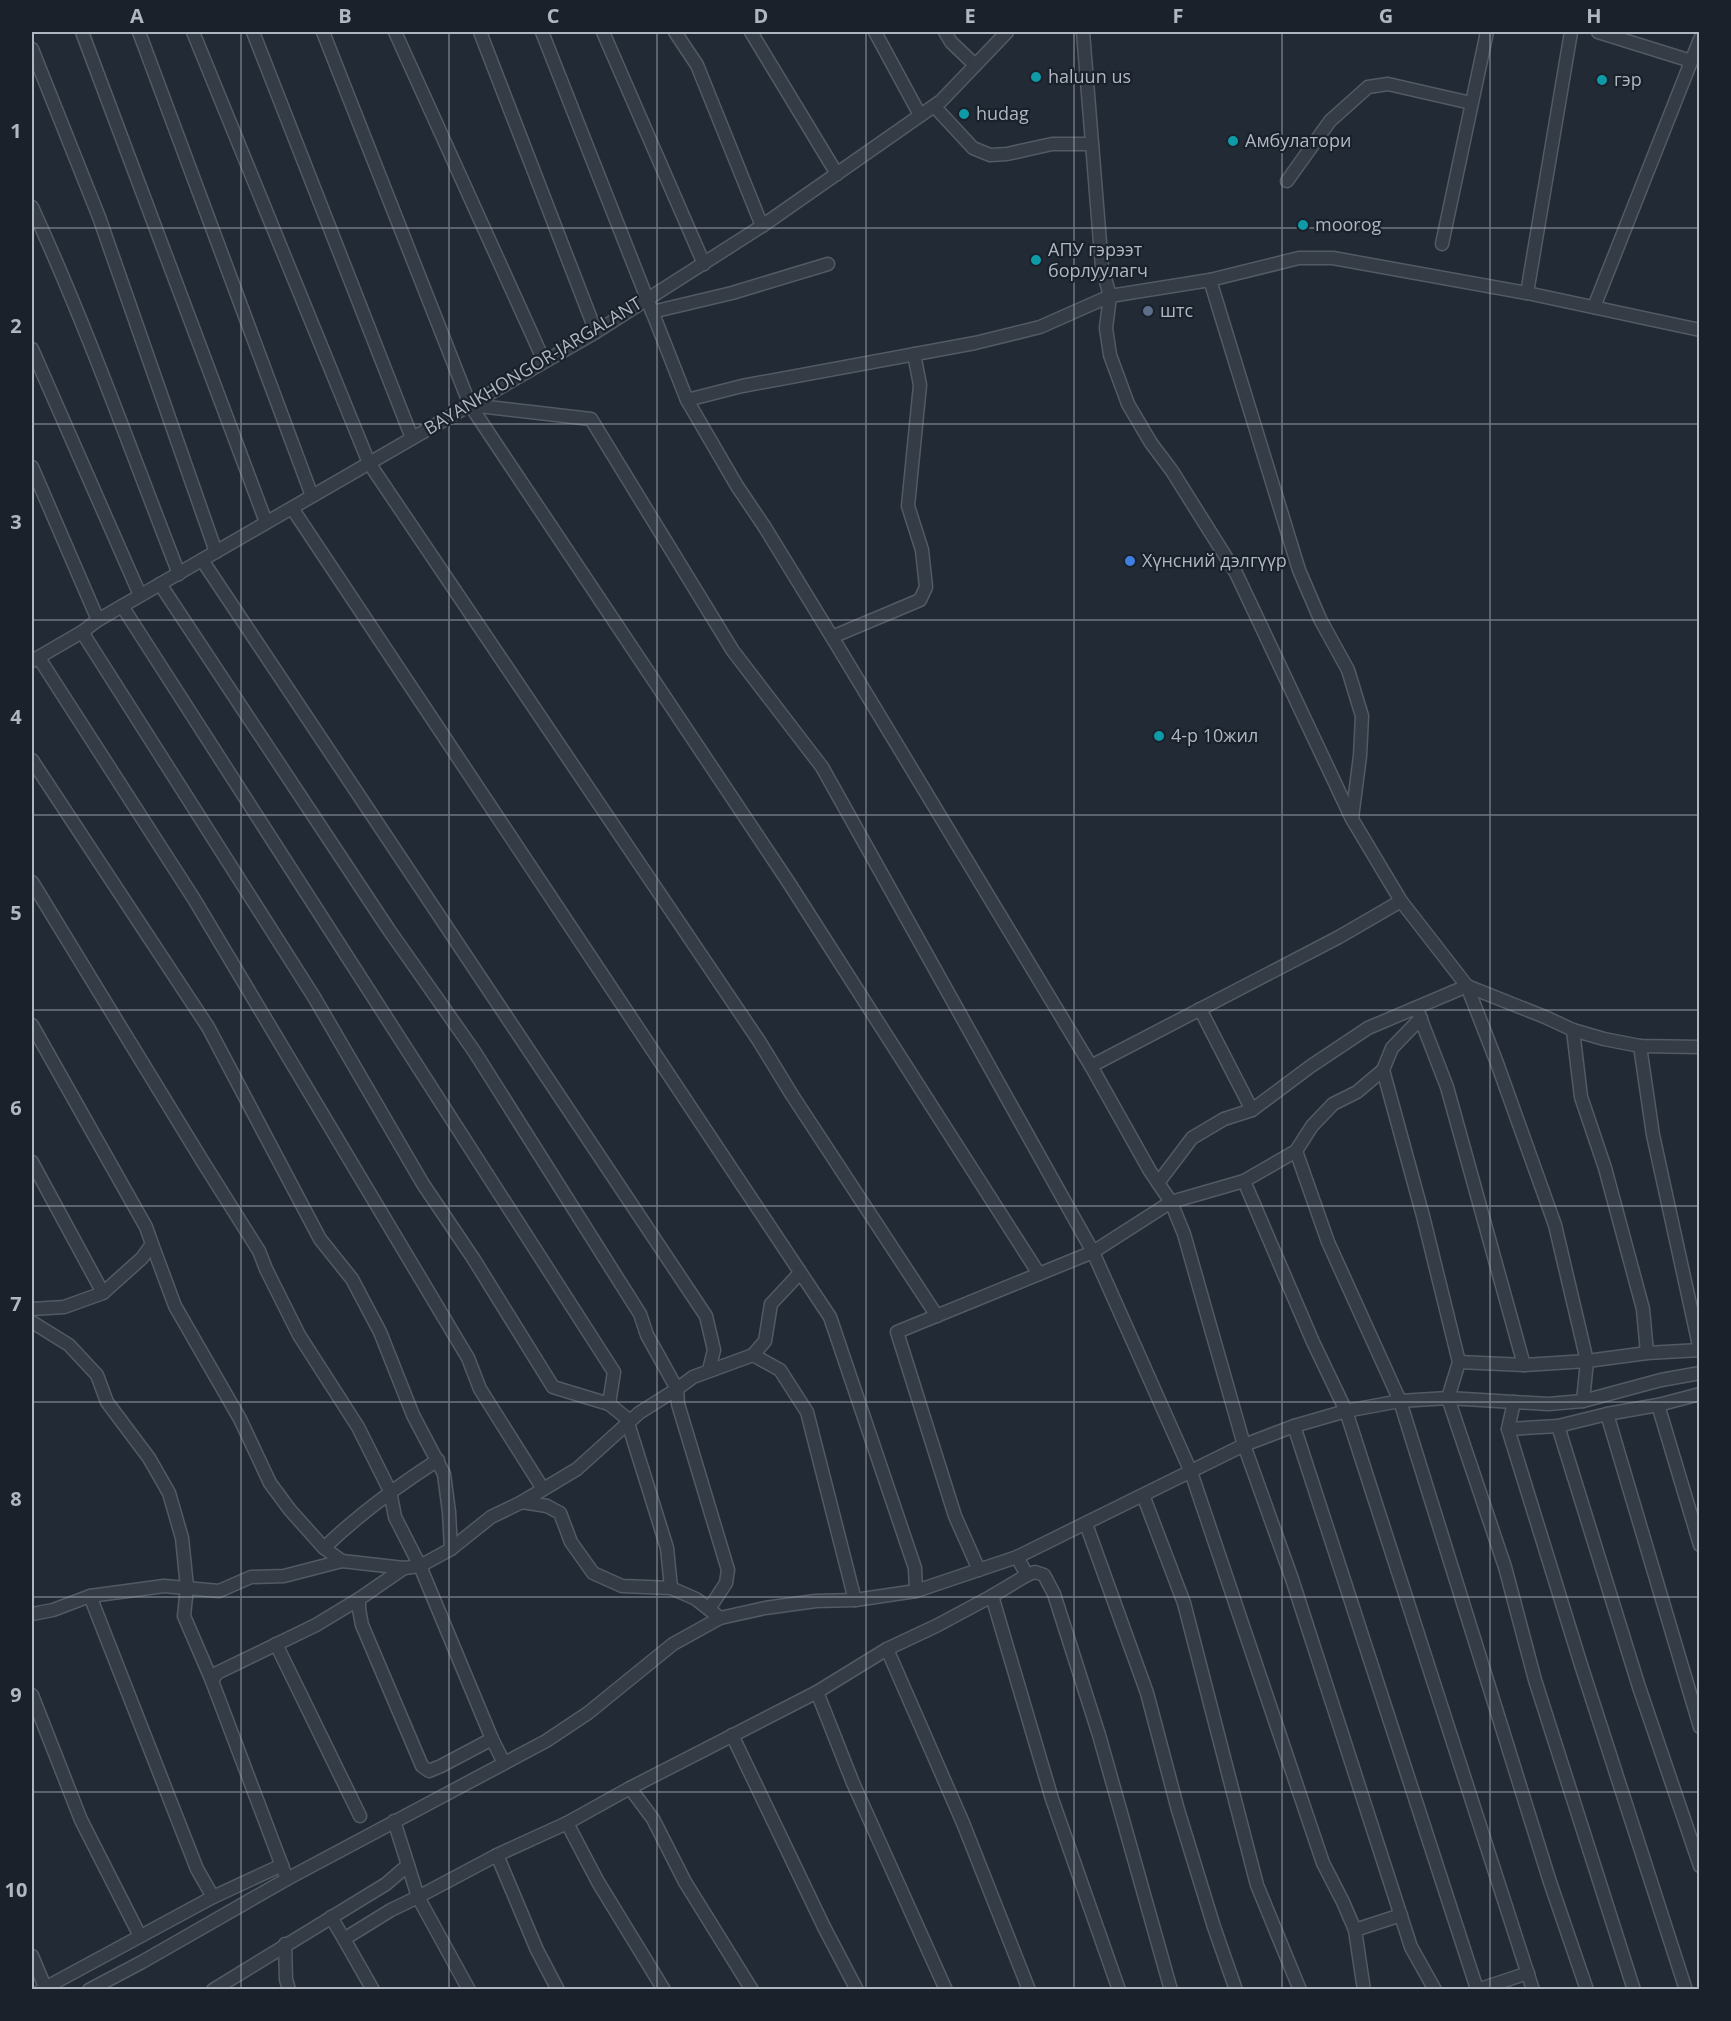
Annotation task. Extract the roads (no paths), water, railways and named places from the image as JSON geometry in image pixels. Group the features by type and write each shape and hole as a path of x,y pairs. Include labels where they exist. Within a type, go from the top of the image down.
{"street":[{"path":"82,32 266,522"},
{"path":"139,32 312,496"},
{"path":"193,32 369,463 759,1041 937,1316"},
{"path":"253,32 412,438"},
{"path":"323,32 470,405 789,883 1039,1274"},
{"path":"395,32 544,362"},
{"path":"480,32 596,332"},
{"path":"542,32 687,400 737,486 764,526 1091,1066 1150,1171 1171,1203 1184,1234 1244,1445 1292,1579 1411,1947 1435,1989"},
{"path":"603,32 704,264"},
{"path":"675,32 697,65 762,226"},
{"path":"751,32 837,174"},
{"path":"875,32 920,116"},
{"path":"945,32 951,42 975,65"},
{"name":"BAYANKHONGOR-JARGALANT","path":"35,659 266,522 596,332 646,298 704,264 941,101 1005,32"},
{"path":"1083,32 1101,267 1110,296 1106,328 1110,355 1128,404 1236,573 1352,819 1401,901 1467,986 1555,1226 1587,1361 1582,1401"},
{"path":"1442,244 1487,32"},
{"path":"1527,293 1571,32"},
{"path":"1598,32 1691,61"},
{"path":"1594,308 1700,39"},
{"path":"32,50 99,217 216,552"},
{"path":"1287,180 1330,120 1368,87 1388,84 1472,103"},
{"path":"934,106 973,148 990,155 1007,154 1052,144 1092,144"},
{"path":"32,207 111,398 179,574"},
{"path":"687,400 742,386 975,343 1040,327 1110,296 1210,280 1299,258 1333,258 1527,293 1700,330"},
{"path":"652,312 732,293 828,264"},
{"path":"1210,280 1299,570 1320,619 1347,670 1362,716 1360,756 1352,819"},
{"path":"32,349 140,596"},
{"path":"832,638 920,600 926,587 922,550 908,506 920,385 914,354"},
{"path":"470,405 591,419 733,651 822,767 1093,1252 1191,1472 1323,1863 1355,1930 1364,1989"},
{"path":"32,467 98,620"},
{"path":"292,508 830,1317 915,1568 916,1591"},
{"path":"202,560 706,1316 714,1350 709,1370"},
{"path":"160,584 389,930 499,1090 640,1314 647,1335 676,1389 678,1404 728,1570 726,1583 709,1609"},
{"path":"122,606 614,1372 609,1404"},
{"path":"82,632 314,997 423,1184 473,1258 553,1387 609,1404 629,1422 667,1548 670,1588"},
{"path":"35,659 194,899 468,1358 480,1389 543,1489"},
{"path":"32,760 208,1027 320,1239 357,1287 380,1332 413,1415 444,1473 451,1549"},
{"path":"32,882 259,1251 299,1335 358,1426 390,1491 395,1517 420,1566 504,1763"},
{"path":"1091,1066 1339,937 1401,901"},
{"path":"1158,1183 1192,1138 1224,1119 1252,1110 1311,1066 1368,1028 1418,1013 1467,986"},
{"path":"1467,986 1574,1030 1604,1039 1640,1046 1700,1047"},
{"path":"1200,1009 1252,1110"},
{"path":"979,1570 955,1516 897,1332 1093,1252 1171,1203 1244,1181 1296,1151 1312,1126 1334,1104 1357,1092 1383,1070 1392,1048 1418,1013"},
{"path":"1418,1013 1447,1086 1524,1365"},
{"path":"32,1025 146,1227 175,1306 240,1419 270,1483 290,1510 324,1548 342,1561"},
{"path":"1574,1030 1581,1097 1605,1168 1643,1309 1647,1353"},
{"path":"1459,1362 1524,1365 1700,1350 1653,1135 1640,1046"},
{"path":"1383,1070 1423,1215 1459,1362 1448,1398 1505,1567 1535,1680 1634,1989"},
{"path":"1296,1151 1328,1242 1400,1401 1550,1882 1587,1989"},
{"path":"32,1162 104,1293"},
{"path":"1244,1181 1313,1342 1346,1411 1533,1989"},
{"path":"32,1309 64,1307 104,1293 142,1258 152,1244"},
{"path":"32,1614 53,1610 90,1596 146,1588 187,1587 219,1591 251,1577 284,1576 342,1561 404,1568 420,1566 451,1549 491,1517 522,1502 577,1469 629,1422 693,1377 753,1355 765,1341 771,1304 800,1273"},
{"path":"32,1322 69,1345 97,1375 107,1402 149,1458 169,1493 182,1538 187,1587 184,1616 212,1681 287,1879"},
{"path":"753,1355 780,1370 807,1412 855,1600"},
{"path":"89,1989 142,1962 287,1879 546,1741 588,1713 673,1644 720,1618 765,1608 816,1601 855,1600 916,1591 1017,1557 1244,1445 1294,1426 1346,1411 1400,1401 1448,1398 1548,1404 1582,1401 1661,1380 1700,1373"},
{"path":"1508,1429 1558,1426 1700,1394"},
{"path":"1514,1402 1508,1429 1582,1668 1686,1989"},
{"path":"1658,1405 1700,1545"},
{"path":"1607,1414 1700,1727"},
{"path":"1294,1426 1477,1989 1528,1973"},
{"path":"1558,1426 1639,1687 1700,1866"},
{"path":"324,1548 352,1520 390,1491 438,1460"},
{"path":"1143,1495 1184,1603 1257,1885 1300,1989"},
{"path":"522,1502 548,1506 560,1513 571,1542 593,1573 622,1586 670,1588 696,1599 720,1618"},
{"path":"1086,1524 1147,1693 1178,1810 1214,1927 1236,1989"},
{"path":"1017,1557 1027,1575"},
{"path":"212,1681 217,1673 316,1625 404,1568"},
{"path":"344,1939 391,1910 496,1854 567,1823 817,1692 887,1649 936,1626 1035,1572 1044,1575 1054,1594 1099,1735 1171,1989"},
{"path":"90,1596 197,1869 213,1897"},
{"path":"992,1596 1052,1798 1119,1989"},
{"path":"359,1599 363,1625 422,1766 429,1771 441,1767 492,1739"},
{"path":"276,1644 360,1816"},
{"path":"887,1649 963,1823 1029,1989"},
{"path":"817,1692 853,1783 946,1989"},
{"path":"32,1695 81,1820 140,1936"},
{"path":"732,1735 824,1928 857,1989"},
{"path":"630,1788 653,1820 685,1881 752,1989"},
{"path":"394,1821 418,1897 469,1989"},
{"path":"567,1823 598,1882 664,1989"},
{"path":"496,1854 532,1940 558,1989"},
{"path":"32,1956 43,1988 213,1897 282,1865"},
{"path":"213,1989 226,1985 285,1944 386,1884 408,1865"},
{"path":"1355,1930 1401,1915"},
{"path":"331,1917 373,1989"},
{"path":"285,1944 286,1979 290,1989"}],"place":[{"name":"haluun us","path":"1036,77"},
{"name":"гэр","path":"1602,80"},
{"name":"hudag","path":"964,114"},
{"name":"Амбулатори","path":"1233,141"},
{"name":"moorog","path":"1303,225"},
{"name":"АПУ гэрээт борлуулагч","path":"1036,260"},
{"name":"штс","path":"1148,311"},
{"name":"Хүнсний дэлгүүр","path":"1130,561"},
{"name":"4-р 10жил","path":"1159,736"}]}
